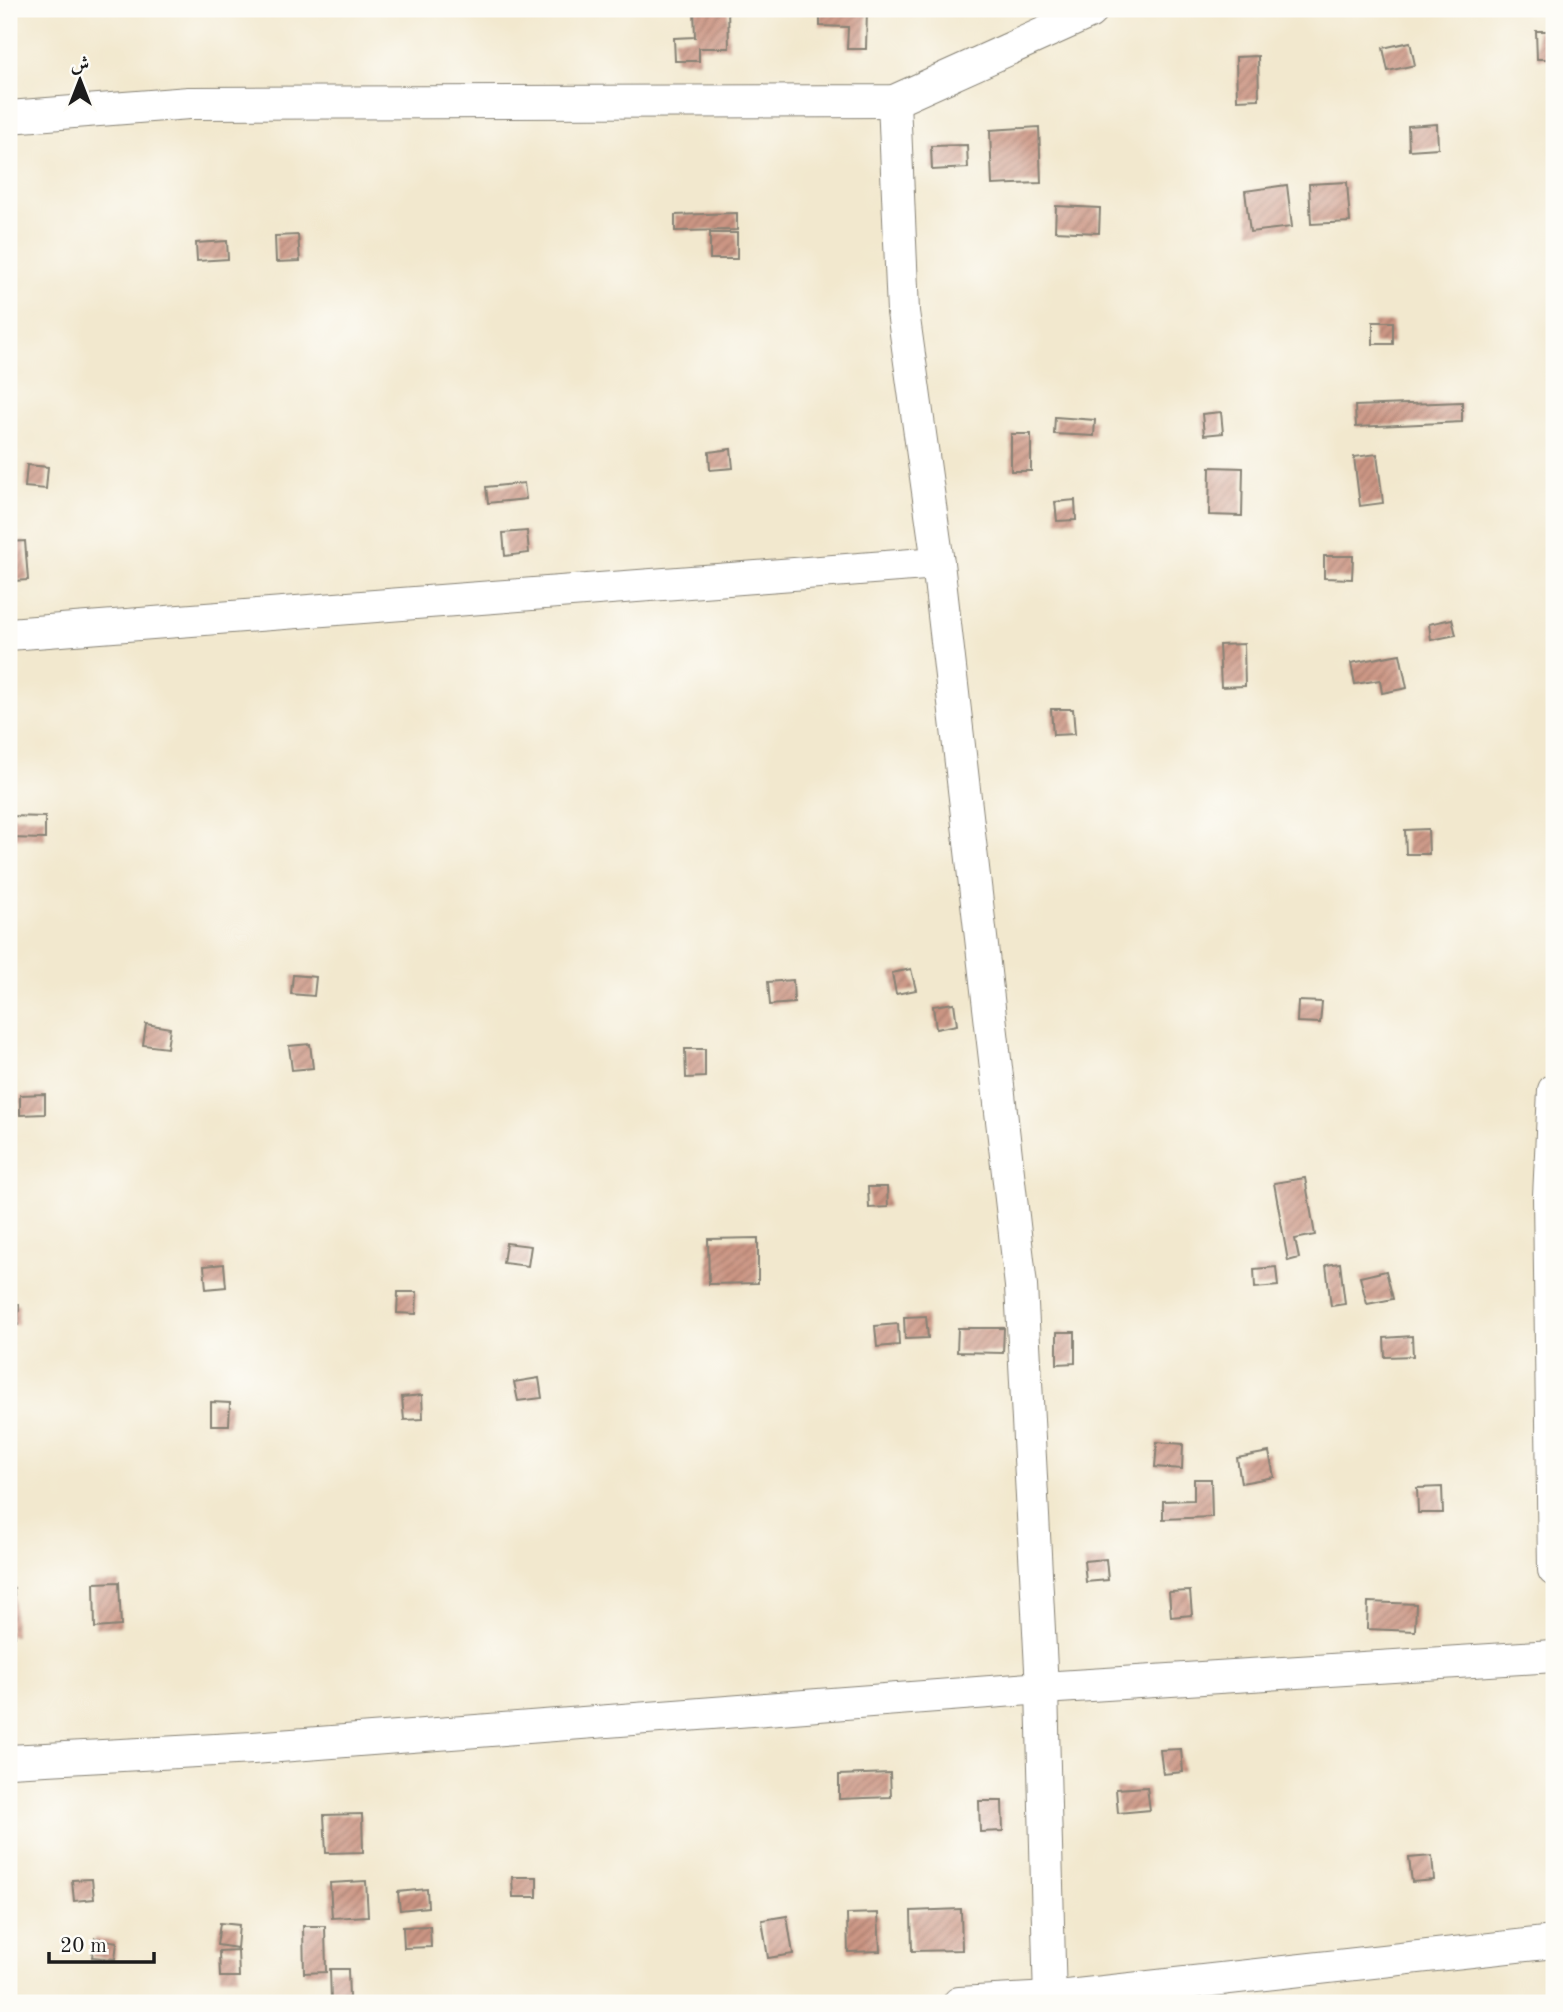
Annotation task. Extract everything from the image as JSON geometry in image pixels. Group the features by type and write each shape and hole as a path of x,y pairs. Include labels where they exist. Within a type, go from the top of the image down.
{"street":[{"path":"9,117 190,103 894,101 1093,9"},
{"path":"894,101 903,312 938,563 1021,1286 1042,1688 1050,2001"},
{"path":"9,634 938,563"},
{"path":"1554,1090 1549,1197 1554,1570"},
{"path":"9,1761 253,1748 1042,1688 1554,1656"},
{"path":"959,2003 1050,2001 1554,1942"}],"building":[{"path":"694,9 728,9 729,48 699,48 699,61 675,61 674,38 695,37"},
{"path":"782,9 818,9 818,13 781,12"},
{"path":"820,9 867,9 866,49 847,49 848,27 820,26"},
{"path":"1536,31 1554,31 1554,59 1537,59"},
{"path":"1410,42 1415,65 1388,71 1383,48"},
{"path":"1258,56 1259,99 1237,100 1236,57"},
{"path":"1437,124 1438,148 1409,150 1408,126"},
{"path":"1039,127 1041,183 992,185 990,130"},
{"path":"967,145 968,168 932,170 931,146"},
{"path":"1347,182 1350,222 1311,224 1309,184"},
{"path":"1287,185 1292,227 1250,232 1245,191"},
{"path":"1056,206 1100,208 1099,233 1055,231"},
{"path":"737,213 737,230 675,231 675,215"},
{"path":"710,233 737,233 737,259 710,259"},
{"path":"298,235 300,261 276,262 275,236"},
{"path":"227,241 228,259 197,261 196,243"},
{"path":"1373,322 1393,322 1393,344 1373,344"},
{"path":"1462,402 1462,422 1356,427 1355,406"},
{"path":"1221,412 1223,433 1204,435 1202,414"},
{"path":"1055,417 1095,420 1094,436 1054,434"},
{"path":"1011,434 1031,434 1031,471 1011,471"},
{"path":"731,449 733,468 710,470 709,452"},
{"path":"1377,454 1383,503 1360,506 1354,457"},
{"path":"27,465 48,467 46,489 25,487"},
{"path":"1210,467 1243,468 1242,516 1209,515"},
{"path":"524,483 526,499 488,503 486,487"},
{"path":"1075,500 1076,520 1057,521 1055,502"},
{"path":"527,531 529,553 505,556 503,533"},
{"path":"25,541 28,580 13,581 10,542"},
{"path":"1324,556 1353,556 1352,579 1324,578"},
{"path":"1452,619 1456,635 1431,640 1429,624"},
{"path":"1244,644 1245,686 1221,687 1219,645"},
{"path":"1400,654 1407,688 1382,693 1380,680 1355,684 1351,663"},
{"path":"1051,709 1073,709 1075,734 1053,735"},
{"path":"9,816 45,817 45,839 9,838"},
{"path":"1428,829 1429,854 1406,854 1405,830"},
{"path":"911,969 916,990 896,994 892,973"},
{"path":"293,975 316,977 314,996 291,994"},
{"path":"793,980 794,1003 770,1005 768,982"},
{"path":"1298,1001 1322,1002 1320,1023 1297,1022"},
{"path":"954,1003 957,1025 936,1029 933,1006"},
{"path":"146,1024 170,1028 167,1048 143,1045"},
{"path":"310,1044 313,1068 292,1070 289,1046"},
{"path":"685,1049 705,1049 705,1077 686,1078"},
{"path":"45,1094 45,1114 20,1115 20,1095"},
{"path":"1305,1178 1315,1235 1295,1239 1299,1258 1288,1261 1274,1183"},
{"path":"868,1187 887,1187 888,1207 869,1208"},
{"path":"758,1238 758,1283 709,1284 708,1239"},
{"path":"506,1243 531,1246 528,1266 503,1263"},
{"path":"1340,1263 1345,1304 1331,1306 1326,1265"},
{"path":"224,1264 226,1287 206,1289 204,1266"},
{"path":"1276,1267 1278,1286 1255,1288 1254,1269"},
{"path":"1386,1271 1393,1299 1367,1304 1360,1277"},
{"path":"398,1292 417,1292 416,1314 397,1313"},
{"path":"9,1304 19,1304 18,1325 9,1325"},
{"path":"926,1316 928,1338 905,1339 904,1317"},
{"path":"898,1324 899,1345 877,1347 875,1326"},
{"path":"958,1328 1004,1328 1003,1353 957,1352"},
{"path":"1057,1332 1075,1332 1075,1363 1057,1364"},
{"path":"1412,1336 1413,1356 1385,1357 1384,1338"},
{"path":"539,1378 542,1398 518,1401 514,1382"},
{"path":"422,1395 423,1419 404,1420 402,1397"},
{"path":"211,1402 230,1403 229,1425 211,1425"},
{"path":"1157,1442 1183,1444 1182,1469 1155,1467"},
{"path":"1269,1452 1274,1477 1241,1483 1237,1458"},
{"path":"1194,1479 1211,1479 1212,1517 1163,1519 1163,1501 1194,1500"},
{"path":"1442,1487 1443,1513 1418,1513 1417,1488"},
{"path":"1106,1559 1108,1580 1086,1582 1084,1561"},
{"path":"119,1582 121,1626 95,1628 94,1583"},
{"path":"9,1588 14,1588 15,1636 9,1636"},
{"path":"1190,1591 1192,1615 1171,1617 1169,1592"},
{"path":"1368,1602 1416,1604 1415,1631 1367,1629"},
{"path":"1181,1749 1183,1772 1163,1774 1160,1750"},
{"path":"890,1773 891,1797 839,1799 839,1775"},
{"path":"1147,1787 1150,1810 1118,1813 1116,1789"},
{"path":"979,1801 1002,1801 1003,1831 980,1832"},
{"path":"362,1814 363,1852 326,1853 324,1815"},
{"path":"1432,1856 1434,1880 1412,1882 1409,1858"},
{"path":"512,1877 537,1877 537,1897 513,1897"},
{"path":"92,1879 94,1899 74,1901 72,1880"},
{"path":"366,1881 368,1916 332,1918 330,1883"},
{"path":"427,1889 428,1907 400,1910 398,1892"},
{"path":"961,1909 962,1950 912,1951 911,1911"},
{"path":"878,1913 880,1951 848,1952 847,1914"},
{"path":"787,1916 793,1954 768,1958 762,1920"},
{"path":"220,1923 239,1925 237,1948 217,1945"},
{"path":"303,1926 325,1926 326,1972 304,1973"},
{"path":"430,1926 431,1947 404,1948 403,1927"},
{"path":"95,1938 117,1942 115,1959 92,1957"},
{"path":"238,1950 239,1977 220,1977 219,1951"},
{"path":"330,1969 348,1969 349,1998 331,2000"}]}
